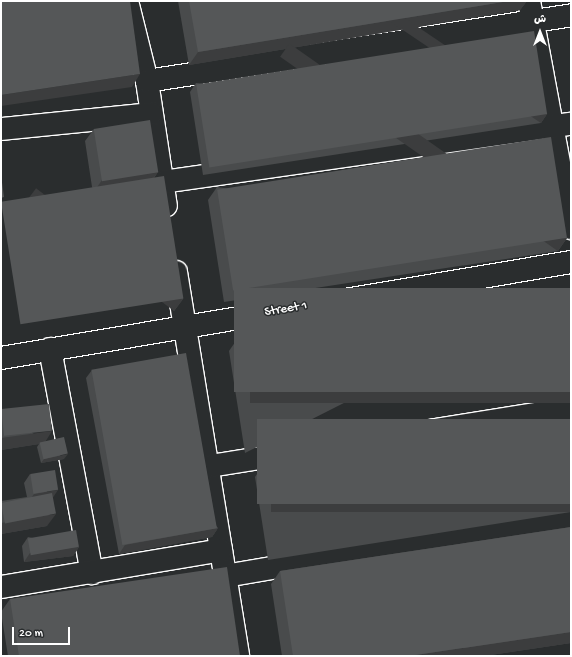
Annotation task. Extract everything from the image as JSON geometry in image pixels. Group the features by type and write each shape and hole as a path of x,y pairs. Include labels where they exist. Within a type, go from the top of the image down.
{"street":[{"path":"128,1 146,80 169,228"},
{"path":"146,80 531,11 571,15"},
{"path":"531,11 561,126 571,228"},
{"path":"1,129 152,114"},
{"path":"162,182 561,126"},
{"path":"172,251 184,326 210,466 221,550 238,656"},
{"name":"Street 1","path":"1,358 571,262"},
{"path":"50,349 92,574"},
{"path":"210,466 571,408"},
{"path":"226,576 571,517"},
{"path":"1,587 92,574 221,550"}],"building":[{"path":"1,1 130,1 140,74 1,95"},
{"path":"189,1 509,1 198,52"},
{"path":"534,31 547,114 209,167 196,85"},
{"path":"150,120 158,172 102,181 94,129"},
{"path":"551,137 567,238 233,291 217,190"},
{"path":"1,175 4,197 1,198"},
{"path":"164,176 183,298 20,324 1,202"},
{"path":"234,288 571,288 571,392 234,392"},
{"path":"186,353 217,528 122,545 91,370"},
{"path":"49,404 52,431 4,436 1,409"},
{"path":"257,419 571,419 571,504 257,504"},
{"path":"64,437 68,454 43,459 40,443"},
{"path":"55,470 58,490 33,494 30,474"},
{"path":"52,493 56,514 5,524 1,503"},
{"path":"571,527 571,632 409,656 293,656 280,571"},
{"path":"76,530 79,547 31,555 28,539"},
{"path":"227,567 240,656 19,656 10,599"}]}
